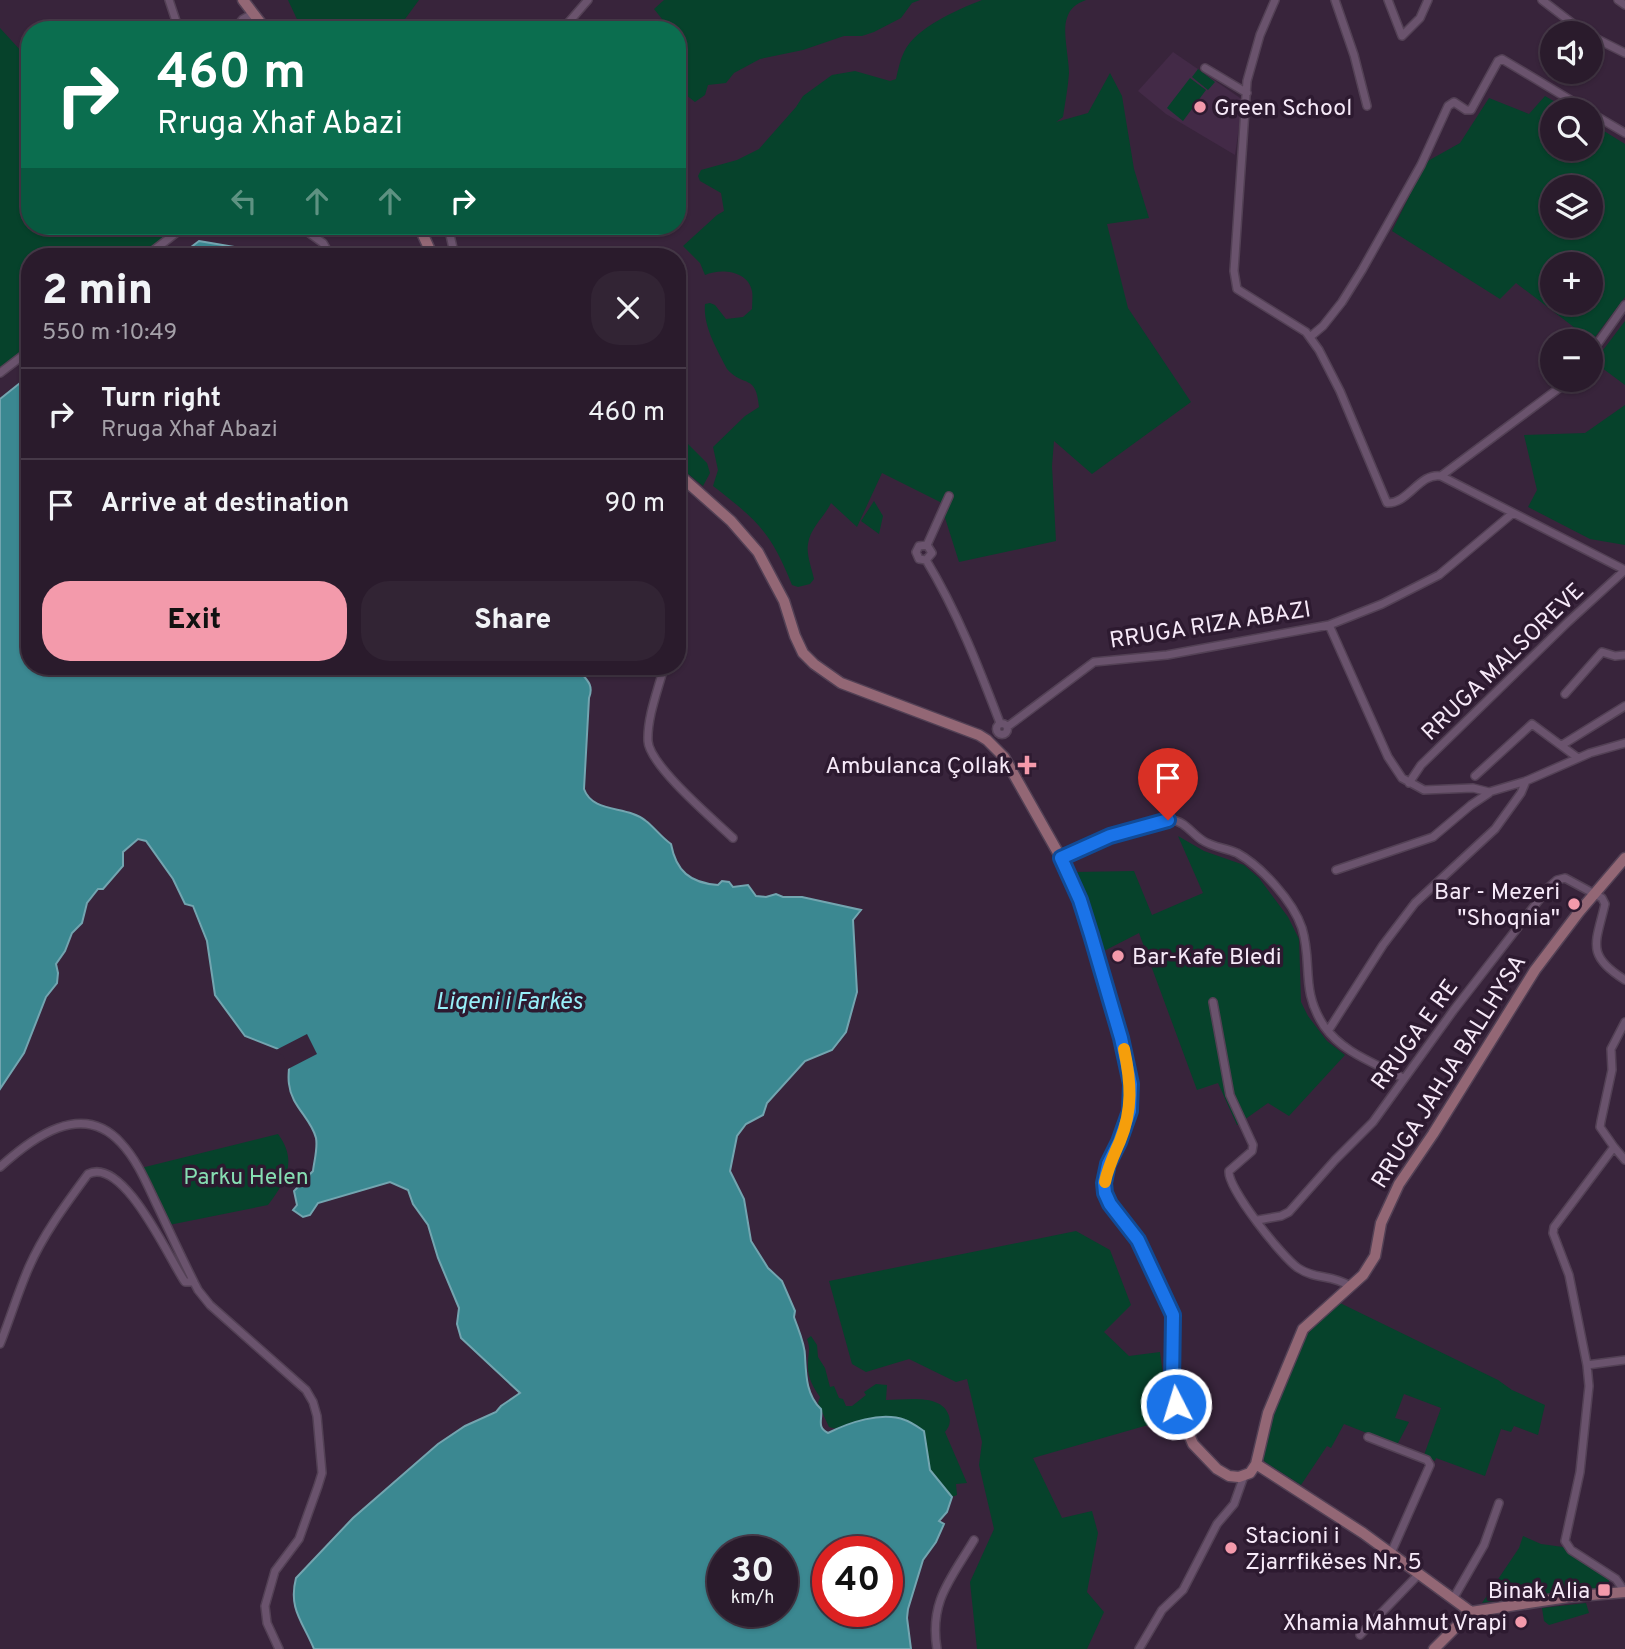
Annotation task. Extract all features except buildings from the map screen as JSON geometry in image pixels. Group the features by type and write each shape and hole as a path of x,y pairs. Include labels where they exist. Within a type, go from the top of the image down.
{"street":[{"path":"169,0 176,21"},
{"path":"243,0 258,21"},
{"path":"570,21 587,0"},
{"path":"1275,0 1247,81 1234,271 1237,289 1310,337 1331,370 1385,501 1393,503 1431,477 1441,476 1554,392"},
{"path":"1335,0 1354,55 1367,106"},
{"path":"1388,0 1402,36 1414,27 1425,2"},
{"path":"1542,0 1570,21"},
{"path":"1618,0 1625,5"},
{"path":"241,21 252,14"},
{"path":"1603,42 1625,53"},
{"path":"1310,337 1323,326 1342,302 1362,270 1421,165 1448,106 1454,103 1471,110 1498,61 1502,60 1568,98"},
{"path":"1205,68 1247,93"},
{"path":"1603,120 1625,133"},
{"path":"157,248 173,235"},
{"path":"312,235 326,248"},
{"path":"1603,336 1625,305"},
{"path":"0,373 21,356"},
{"path":"1441,476 1625,570"},
{"path":"686,481 731,521 758,552 784,601 794,636 803,653 841,682 979,735 992,744 1014,772 1061,858 1080,900 1091,935 1121,1038 1131,1084 1130,1111 1108,1164 1105,1193 1110,1204 1138,1240 1173,1315 1172,1385 1176,1404 1193,1444 1217,1469 1229,1476 1244,1476 1250,1473 1256,1464 1391,1553 1471,1612"},
{"path":"927,545 949,496"},
{"path":"1329,625 1382,604 1438,575 1513,513"},
{"path":"926,560 919,559 916,552 919,546 927,545"},
{"path":"926,560 932,553 927,545"},
{"path":"926,560 973,654 1004,725 997,728 999,733 992,744"},
{"name":"RRUGA MALSOREVE","path":"1409,783 1420,765 1625,570"},
{"name":"RRUGA RIZA ABAZI","path":"1004,725 1094,662 1167,655 1329,625 1388,757 1397,772 1409,783"},
{"path":"1565,694 1602,652 1615,656 1625,655"},
{"path":"662,675 649,733 651,754 733,838"},
{"path":"1562,745 1625,706"},
{"path":"1475,776 1532,724 1578,758"},
{"path":"1336,870 1433,838 1489,792 1526,781 1578,758 1625,743"},
{"path":"1328,1031 1383,945 1415,902 1495,829 1521,793 1526,781"},
{"path":"1409,783 1424,790 1473,788 1489,792"},
{"path":"1061,858 1110,836 1168,820 1183,824 1201,840 1249,860 1268,877 1298,920 1304,944 1310,1000 1328,1031 1353,1053 1403,1078"},
{"name":"RRUGA JAHJA BALLHYSA","path":"1256,1464 1268,1413 1301,1332 1371,1264 1381,1223 1399,1184 1535,970 1625,858"},
{"name":"RRUGA E RE","path":"1258,1220 1289,1212 1373,1122 1403,1078 1549,887 1557,880 1565,878 1595,892"},
{"path":"1595,892 1605,904 1595,947 1597,955 1608,969 1625,980"},
{"path":"1213,1002 1230,1095 1253,1145 1252,1151 1228,1174 1234,1190 1276,1248 1299,1269 1318,1276 1338,1278 1350,1286"},
{"path":"1625,1022 1611,1049 1612,1070 1600,1127 1625,1160"},
{"path":"0,1167 36,1138 57,1127 82,1124 98,1127 110,1134 119,1141 140,1170 194,1282 210,1305 306,1390 313,1402 317,1416 322,1473 299,1539 275,1571 265,1606 267,1623 279,1649"},
{"path":"1434,1649 1471,1612 1568,1597 1625,1592 1616,1579 1572,1550 1565,1541 1576,1497 1589,1400 1587,1365 1569,1275 1553,1233 1554,1227 1614,1147"},
{"path":"0,1344 36,1254 61,1210 88,1174 93,1172 104,1173 118,1180 160,1238 185,1282 194,1282"},
{"path":"1587,1365 1625,1360"},
{"path":"1368,1437 1427,1460 1430,1465 1391,1553"},
{"path":"1139,1649 1162,1610 1183,1590 1217,1524 1234,1504 1244,1476"},
{"path":"1453,1599 1484,1545 1499,1503"},
{"path":"937,1649 934,1619 939,1601 975,1540"},
{"path":"1360,1635 1419,1574"}],"shaded area":[{"name":"Green School","path":"1173,52 1243,100 1235,155 1166,114 1138,91"}],"green space":[{"path":"288,0 419,0 404,21 298,21"},
{"path":"664,0 920,0 912,3 901,18 874,32 862,36 844,36 803,50 760,59 734,73 726,83 708,85 705,95 695,102 686,95 686,21 664,21 654,9"},
{"path":"982,0 1086,0 1072,9 1066,23 1069,79 1063,117 1056,122 1088,113 1110,73 1122,96 1134,169 1149,218 1107,224 1128,308 1191,402 1092,474 1054,441 1052,466 1056,541 959,562 940,502 882,473 857,527 831,503 808,544 808,557 814,579 810,584 798,587 792,585 777,552 761,528 713,486 718,470 713,447 745,416 759,407 752,385 727,369 711,338 705,313 705,304 710,303 715,305 726,319 743,317 752,309 749,284 740,275 733,273 705,275 700,263 683,246 724,211 721,193 700,181 698,176 701,170 737,160 759,149 803,96 832,75 855,71 890,81 896,79 900,62 910,43 927,27"},
{"path":"0,28 21,51 21,235 169,235 152,248 21,248 21,353 0,369"},
{"path":"1198,69 1215,82 1208,90 1192,77"},
{"path":"1190,78 1206,90 1183,121 1167,108"},
{"path":"1489,98 1529,114 1540,102 1540,161 1603,161 1603,130 1625,144 1625,297 1601,329 1576,329 1558,315 1603,315 1603,252 1540,252 1540,301 1516,283 1500,299 1392,231 1426,162 1460,143"},
{"path":"1625,321 1625,385 1603,369 1603,350"},
{"path":"1625,405 1625,545 1590,539 1528,507 1537,490 1524,435 1585,433"},
{"path":"686,442 707,463 710,473 703,486 686,472"},
{"path":"874,501 883,516 879,534 861,521"},
{"path":"1178,836 1204,851 1244,865 1259,878 1288,917 1299,939 1301,1002 1327,1041 1345,1055 1289,1116 1268,1103 1237,1125 1218,1083 1197,1090 1139,933 1104,951 1075,872 1134,871 1152,915 1203,893"},
{"name":"Parku Helen","path":"278,1134 287,1153 287,1171 280,1188 268,1205 169,1225 141,1168"},
{"path":"1076,1231 1110,1250 1131,1305 1104,1332 1129,1356 1160,1352 1169,1419 1033,1458 1062,1518 1092,1511 1098,1533 1087,1592 1104,1612 1087,1649 977,1649 970,1582 994,1529 979,1465 982,1442 967,1379 956,1382 909,1359 866,1372 852,1364 829,1281"},
{"path":"1340,1303 1545,1405 1538,1435 1514,1426 1511,1432 1501,1429 1485,1476 1436,1458 1435,1461 1424,1455 1441,1408 1404,1394 1395,1418 1409,1422 1397,1445 1344,1424 1331,1448 1327,1446 1301,1485 1265,1462 1263,1459 1275,1411 1306,1335"},
{"path":"811,1336 817,1345 818,1357 825,1368 830,1387 834,1386 846,1406 852,1406 866,1395 864,1392 876,1384 887,1385 886,1400 922,1399 939,1404 945,1409 950,1421 945,1432 967,1483 956,1484 957,1495 952,1497 930,1470 854,1423 837,1429 829,1427 818,1403 820,1397 808,1373 807,1339"},
{"path":"1523,1536 1541,1544 1563,1547 1610,1579 1606,1589 1482,1603 1519,1548"},
{"path":"1586,1603 1589,1613 1549,1625 1544,1621 1542,1608"}],"water":[{"path":"199,241 240,248 190,248"},
{"name":"Liqeni i Farkës","path":"21,382 21,675 583,675 591,688 584,789 588,797 603,806 630,813 646,821 671,844 677,862 686,874 700,882 718,885 722,881 729,882 733,887 748,885 756,896 776,894 783,897 802,897 861,910 853,920 857,992 846,1032 832,1050 805,1061 767,1103 763,1115 746,1124 737,1136 730,1171 744,1199 751,1241 768,1268 782,1281 795,1311 794,1317 805,1351 808,1384 812,1397 821,1409 824,1431 828,1433 845,1425 875,1418 896,1418 910,1422 924,1431 930,1470 952,1497 947,1512 939,1521 944,1524 936,1542 923,1560 908,1609 911,1649 314,1649 295,1607 296,1578 353,1518 438,1444 465,1426 496,1412 520,1393 461,1338 457,1324 459,1308 438,1258 428,1225 413,1204 408,1190 390,1182 318,1203 310,1215 303,1217 293,1210 297,1205 294,1191 313,1171 316,1138 291,1092 286,1052 245,1036 215,995 207,941 193,906 185,904 173,879 146,841 138,839 123,852 123,866 87,903 82,923 72,933 56,964 57,983 46,997 24,1053 0,1089 0,399"}],"pier":[{"path":"307,1034 317,1054 286,1070 287,1064 283,1055 274,1051"}],"slow traffic":[{"path":"1105,1182 1108,1164 1130,1111 1131,1084 1124,1049"}],"place":[{"name":"Green School","path":"1200,107"},
{"name":"Ambulanca Çollak","path":"1027,765"},
{"name":"Bar - Mezeri \"Shoqnia\"","path":"1574,904"},
{"name":"Bar-Kafe Bledi","path":"1118,956"},
{"name":"Stacioni i Zjarrfikëses Nr. 5","path":"1231,1548"},
{"name":"Binak Alia","path":"1604,1590"},
{"name":"Xhamia Mahmut Vrapi","path":"1521,1622"}],"route":[{"path":"1168,820 1110,836 1061,858 1080,900 1091,935 1121,1038 1131,1084 1130,1111 1108,1164 1105,1193 1115,1212 1138,1240 1173,1315 1172,1385 1176,1404"}]}
